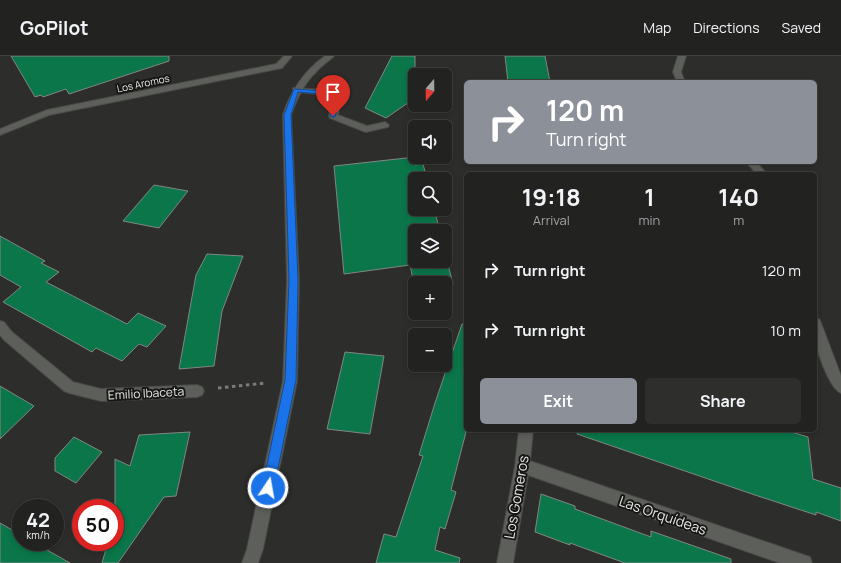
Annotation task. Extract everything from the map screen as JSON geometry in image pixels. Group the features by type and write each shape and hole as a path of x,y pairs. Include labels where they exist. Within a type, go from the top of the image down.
{"street":[{"name":"Los Aromos","path":"0,132 47,113 279,66 288,56"},
{"path":"250,563 290,380 293,280 287,121 291,102 296,90 313,69 330,56"},
{"path":"680,80 677,72 682,56"},
{"path":"296,90 338,94 333,116 366,129 384,126"},
{"path":"753,164 760,172"},
{"name":"Emilio Ibaceta","path":"0,326 8,336 69,387 101,395 197,390"},
{"path":"817,329 835,379 841,387"},
{"name":"Los Gomeros","path":"505,563 522,466 526,432"},
{"name":"Las Orquídeas","path":"522,466 804,563"}],"path":[{"path":"197,390 290,380"}],"building":[{"path":"11,56 169,56 169,61 69,94 66,89 43,97 41,95 35,97"},
{"path":"392,56 415,56 415,68 408,68 408,103 386,118 365,108"},
{"path":"505,56 545,56 550,80 508,80"},
{"path":"408,158 408,164 423,164 425,172 408,172 408,216 436,216 438,224 408,224 408,265 344,274 334,166"},
{"path":"154,185 188,191 159,228 123,221"},
{"path":"0,236 45,261 41,263 59,272 46,282 127,324 138,313 166,326 147,347 139,344 122,361 96,348 92,352 3,302 21,287 0,275"},
{"path":"207,254 243,256 222,311 214,366 179,369 196,275"},
{"path":"411,268 449,268 451,276 412,276"},
{"path":"462,324 464,324 464,432 466,432 451,490 456,492 445,529 440,527 435,550 460,558 459,563 376,563 384,534 396,537 423,456 419,455 446,372 452,372 452,353"},
{"path":"345,352 384,356 370,434 327,429"},
{"path":"0,386 34,406 0,439"},
{"path":"190,432 176,496 164,497 118,563 102,563 105,551 124,551 124,499 115,499 115,459 130,466 139,435"},
{"path":"578,432 792,432 808,437 813,479 841,488 841,521 816,512 816,515 752,494 577,434"},
{"path":"74,437 102,452 76,483 55,471 55,458"},
{"path":"541,494 575,506 575,509 651,537 651,531 731,559 731,563 625,563 570,543 570,545 535,532"},
{"path":"0,523 12,530 12,551 49,551 70,563 0,563"}],"route":[{"path":"268,488 290,380 293,280 287,115 296,90 338,94 333,116"}]}
